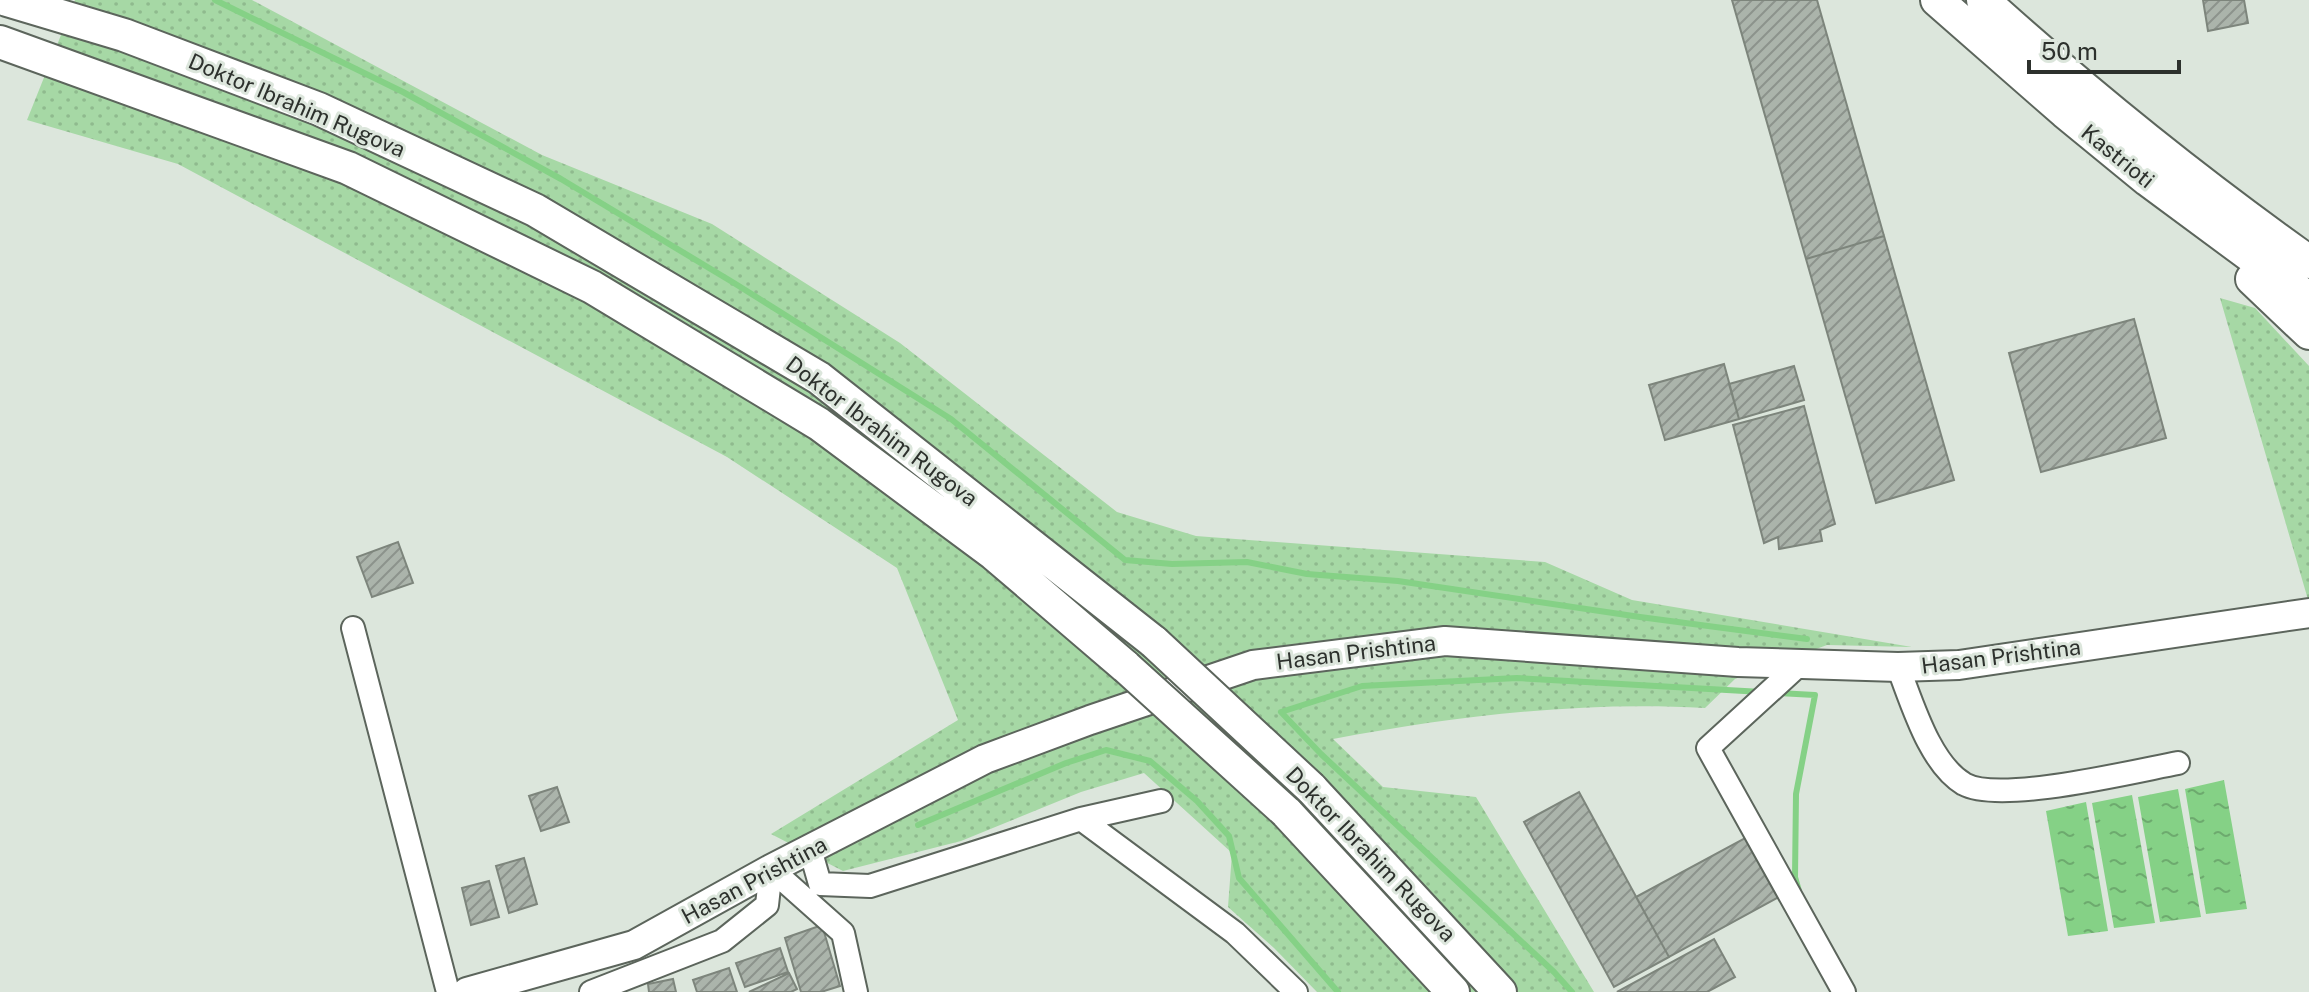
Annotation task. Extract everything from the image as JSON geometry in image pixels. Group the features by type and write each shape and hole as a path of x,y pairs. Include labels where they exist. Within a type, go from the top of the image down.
{"highway":[{"name":"Doktor Ibrahim Rugova","path":"7,0 124,35 319,109 549,218 819,378 1154,642 1311,788 1500,992"},
{"path":"69,0 124,35"},
{"name":"Kastrioti","path":"1937,0 1981,41 2148,180 2309,299"},
{"name":"Kastrioti","path":"1983,0 2164,156 2309,262"},
{"name":"Doktor Ibrahim Rugova","path":"0,42 348,168 592,287 819,424 994,554 1126,667 1286,812 1453,992"},
{"path":"2148,180 2309,333"}],"main road":[{"name":"Hasan Prishtina","path":"467,992 634,945 771,869 985,759 1253,665 1445,641 1738,662 1898,667 1959,665 2309,613"}],"street":[{"path":"353,628 448,992"},
{"path":"1801,663 1708,748 1844,992"},
{"path":"1898,667 1921,726 1941,761 1965,784 2003,791 2019,790 2066,785 2178,763"},
{"path":"810,849 820,884 870,886 1081,819 1161,801"},
{"path":"1081,819 1235,933 1296,992"},
{"path":"591,992 722,941 767,905 771,869"},
{"path":"771,869 843,933 856,992"}],"shaded area":[{"path":"75,0 252,0 542,155 712,224 900,343 1117,512 1196,536 1545,562 1632,600 1912,647 1827,645 1735,679 1705,708 1658,706 1518,712 1425,723 1333,739 1383,787 1476,797 1594,992 1317,992 1228,907 1232,853 1144,773 1081,792 961,841 843,871 771,834 958,720 897,568 727,457 178,164 27,120"},
{"path":"2220,298 2255,308 2309,366 2309,603"}],"water":[{"path":"2224,780 2247,909 2206,914 2185,789"},
{"path":"2178,789 2201,917 2160,922 2138,797"},
{"path":"2132,795 2155,923 2114,928 2092,803"},
{"path":"2086,802 2108,931 2068,936 2046,811"}],"building":[{"path":"1732,0 1817,0 1884,236 1806,259"},
{"path":"2203,0 2244,0 2248,23 2208,31"},
{"path":"1884,236 1954,480 1876,503 1806,259"},
{"path":"2134,319 2166,438 2041,472 2009,353"},
{"path":"1724,364 1739,419 1665,440 1649,385"},
{"path":"1794,366 1804,400 1739,419 1729,384"},
{"path":"1804,406 1835,524 1820,530 1822,541 1779,549 1778,537 1764,543 1733,425"},
{"path":"398,542 413,583 372,597 357,557"},
{"path":"557,787 569,822 541,831 529,796"},
{"path":"1579,792 1669,957 1614,987 1524,822"},
{"path":"1747,837 1779,897 1669,957 1636,897"},
{"path":"524,858 537,904 509,913 496,866"},
{"path":"489,881 499,917 471,925 462,888"},
{"path":"822,925 840,986 821,992 801,992 785,938"},
{"path":"1714,939 1735,977 1707,992 1617,992"},
{"path":"780,948 788,972 745,987 736,963"},
{"path":"729,968 737,992 697,992 693,980"},
{"path":"789,973 797,989 791,992 749,992"},
{"path":"673,979 676,992 649,992 648,984"}],"waterway":[{"path":"215,0 403,92 561,179 734,283 951,419 1125,560 1172,564 1247,562 1307,574 1398,581 1807,639"},
{"path":"1572,992 1321,754 1281,712 1362,686 1517,678 1762,692"},
{"path":"1777,693 1815,695 1796,794 1795,877 1799,891"},
{"path":"918,825 1066,763 1106,750 1150,761 1197,801 1229,836 1239,878 1338,992"}]}
